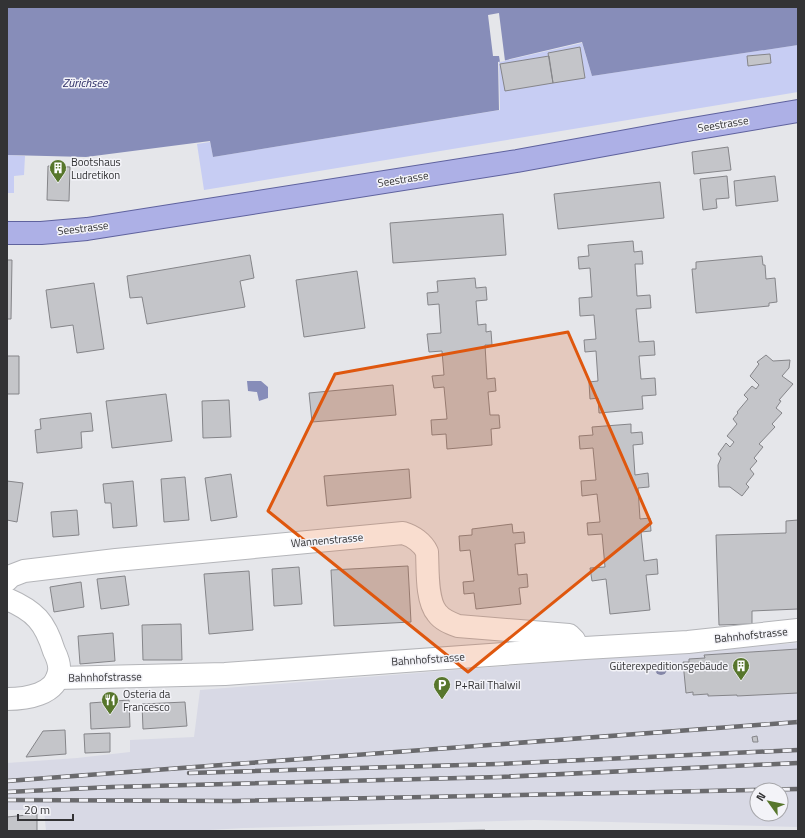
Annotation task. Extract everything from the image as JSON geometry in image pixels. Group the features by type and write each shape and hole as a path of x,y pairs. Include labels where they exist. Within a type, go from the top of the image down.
{"main road":[{"name":"Seestrasse","path":"7,233 41,233 87,229 517,161 681,131 798,112"}],"street":[{"name":"Wannenstrasse","path":"7,580 11,576 24,571 108,561 403,533 409,534 424,546 427,552 430,602 436,613 445,620 458,626 569,634 578,648"},
{"path":"7,599 22,605 42,622 57,657 59,672 57,678 48,689 41,694 19,699 7,699"},
{"name":"Bahnhofstrasse","path":"57,678 225,674 578,648 688,642 798,630"}],"highlighted area":[{"path":"568,332 651,523 468,672 268,511 335,374"}],"shaded area":[{"path":"582,43 592,76 798,45 798,92 204,190 197,144 210,142 213,157 500,110 499,62"},
{"path":"7,155 25,156 24,175 14,176 14,193 7,193"},
{"path":"798,643 798,827 534,820 244,828 191,831 46,831 44,810 7,810 7,763 77,758 130,752 130,740 194,737 200,690"}],"water":[{"name":"Zürichsee","path":"7,7 798,7 798,45 592,76 582,42 498,62 499,110 213,157 210,141 86,157 7,155"},
{"path":"247,381 261,381 268,387 268,398 259,401 257,392 248,391"}],"pier":[{"path":"499,13 505,61 500,62 499,56 493,56 488,15"}],"building":[{"path":"580,47 585,78 553,83 548,53"},
{"path":"770,54 771,63 748,66 747,56"},
{"path":"549,56 553,83 505,91 500,64"},
{"path":"728,147 731,170 694,174 692,152"},
{"name":"Bootshaus Ludretikon","path":"48,166 70,167 69,201 47,200"},
{"path":"727,176 729,198 716,199 717,208 703,210 700,179"},
{"path":"775,176 778,201 736,206 734,181"},
{"path":"660,182 664,218 558,229 554,194"},
{"path":"503,214 506,255 393,263 390,223"},
{"path":"633,241 634,252 642,251 643,264 635,264 637,296 650,295 651,308 636,309 639,342 654,341 655,355 639,356 641,379 655,378 656,395 642,396 643,409 599,413 598,398 590,399 589,382 598,381 596,351 585,352 584,340 596,339 594,315 580,316 579,298 592,297 590,268 579,269 578,257 589,256 588,245"},
{"path":"250,255 254,278 240,281 245,307 147,324 142,297 130,298 127,276"},
{"path":"762,256 763,265 765,265 766,279 775,278 777,302 769,303 769,306 696,313 692,269 696,269 696,262"},
{"path":"7,260 12,260 11,319 7,319"},
{"path":"357,271 365,328 304,337 296,280"},
{"path":"475,278 476,288 486,287 487,300 476,301 478,325 486,324 486,332 491,331 492,345 485,345 487,379 495,378 496,391 488,392 490,415 499,415 500,428 491,429 492,445 447,449 446,434 432,435 431,420 447,419 444,387 434,388 432,376 444,375 442,351 429,352 427,334 441,333 439,304 428,305 427,293 438,292 437,281"},
{"path":"94,283 104,349 77,353 73,325 51,328 46,290"},
{"path":"766,355 773,361 790,360 789,368 782,376 793,384 779,400 781,401 776,408 782,413 772,424 775,427 759,444 763,447 754,458 757,461 750,469 754,474 746,484 749,487 742,496 730,487 719,487 718,465 721,458 718,454 726,443 730,447 734,442 727,436 737,424 733,419 748,399 744,395 752,386 756,389 759,385 750,376 759,364 757,362"},
{"path":"7,356 19,356 19,394 7,394"},
{"path":"393,385 396,415 312,422 309,393"},
{"path":"166,394 172,441 112,448 106,401"},
{"path":"229,400 231,437 203,438 202,401"},
{"path":"91,413 93,431 81,432 82,448 37,453 35,430 41,429 40,419"},
{"path":"631,424 631,433 642,432 643,444 633,445 635,475 648,473 649,487 638,488 640,519 650,518 651,531 641,532 644,561 657,559 658,574 646,575 650,610 610,614 606,579 592,581 590,568 605,567 602,534 588,535 587,523 600,522 597,494 582,496 581,481 596,480 593,448 580,449 579,436 593,435 592,427"},
{"path":"409,469 411,498 327,506 324,476"},
{"path":"231,474 237,517 211,521 205,478"},
{"path":"185,477 189,520 164,522 161,479"},
{"path":"7,481 23,483 17,522 7,520"},
{"path":"133,481 137,526 113,528 111,503 105,503 103,484"},
{"path":"77,510 79,535 53,537 51,512"},
{"path":"798,520 798,609 752,611 752,624 719,625 716,535 786,533 786,521"},
{"path":"512,524 513,533 524,532 525,543 515,544 518,575 527,574 528,587 519,588 521,604 476,609 474,593 464,594 463,582 474,581 470,550 460,551 459,536 472,535 472,529"},
{"path":"408,566 411,622 334,626 331,570"},
{"path":"299,567 302,604 274,606 272,569"},
{"path":"249,571 253,630 209,634 204,574"},
{"path":"125,576 129,605 101,609 97,579"},
{"path":"81,582 84,607 54,612 50,587"},
{"path":"181,624 182,660 143,660 142,625"},
{"path":"113,633 115,661 80,664 78,636"},
{"name":"Güterexpeditionsgebäude","path":"798,649 798,693 708,696 708,694 693,695 693,692 686,693 683,662 689,662 689,659 705,658 704,655"},
{"name":"Osteria da Francesco","path":"129,700 130,727 91,729 90,703"},
{"path":"185,702 187,726 143,729 142,704"},
{"path":"65,730 66,754 26,757 43,731"},
{"path":"110,733 110,752 85,753 84,734"},
{"path":"757,736 758,742 753,742 752,737"},
{"path":"37,814 37,831 7,831 7,817"},
{"path":"485,830 485,831 419,831"}],"railway":[{"path":"7,781 798,722"},
{"path":"189,773 498,764 798,750"},
{"path":"7,792 112,787 500,777 798,763"},
{"path":"7,800 235,801 798,789"}],"place":[{"name":"Bootshaus Ludretikon","path":"58,183"},
{"name":"Güterexpeditionsgebäude","path":"741,681"},
{"name":"P+Rail Thalwil","path":"442,700"},
{"name":"Osteria da Francesco","path":"110,715"}]}
